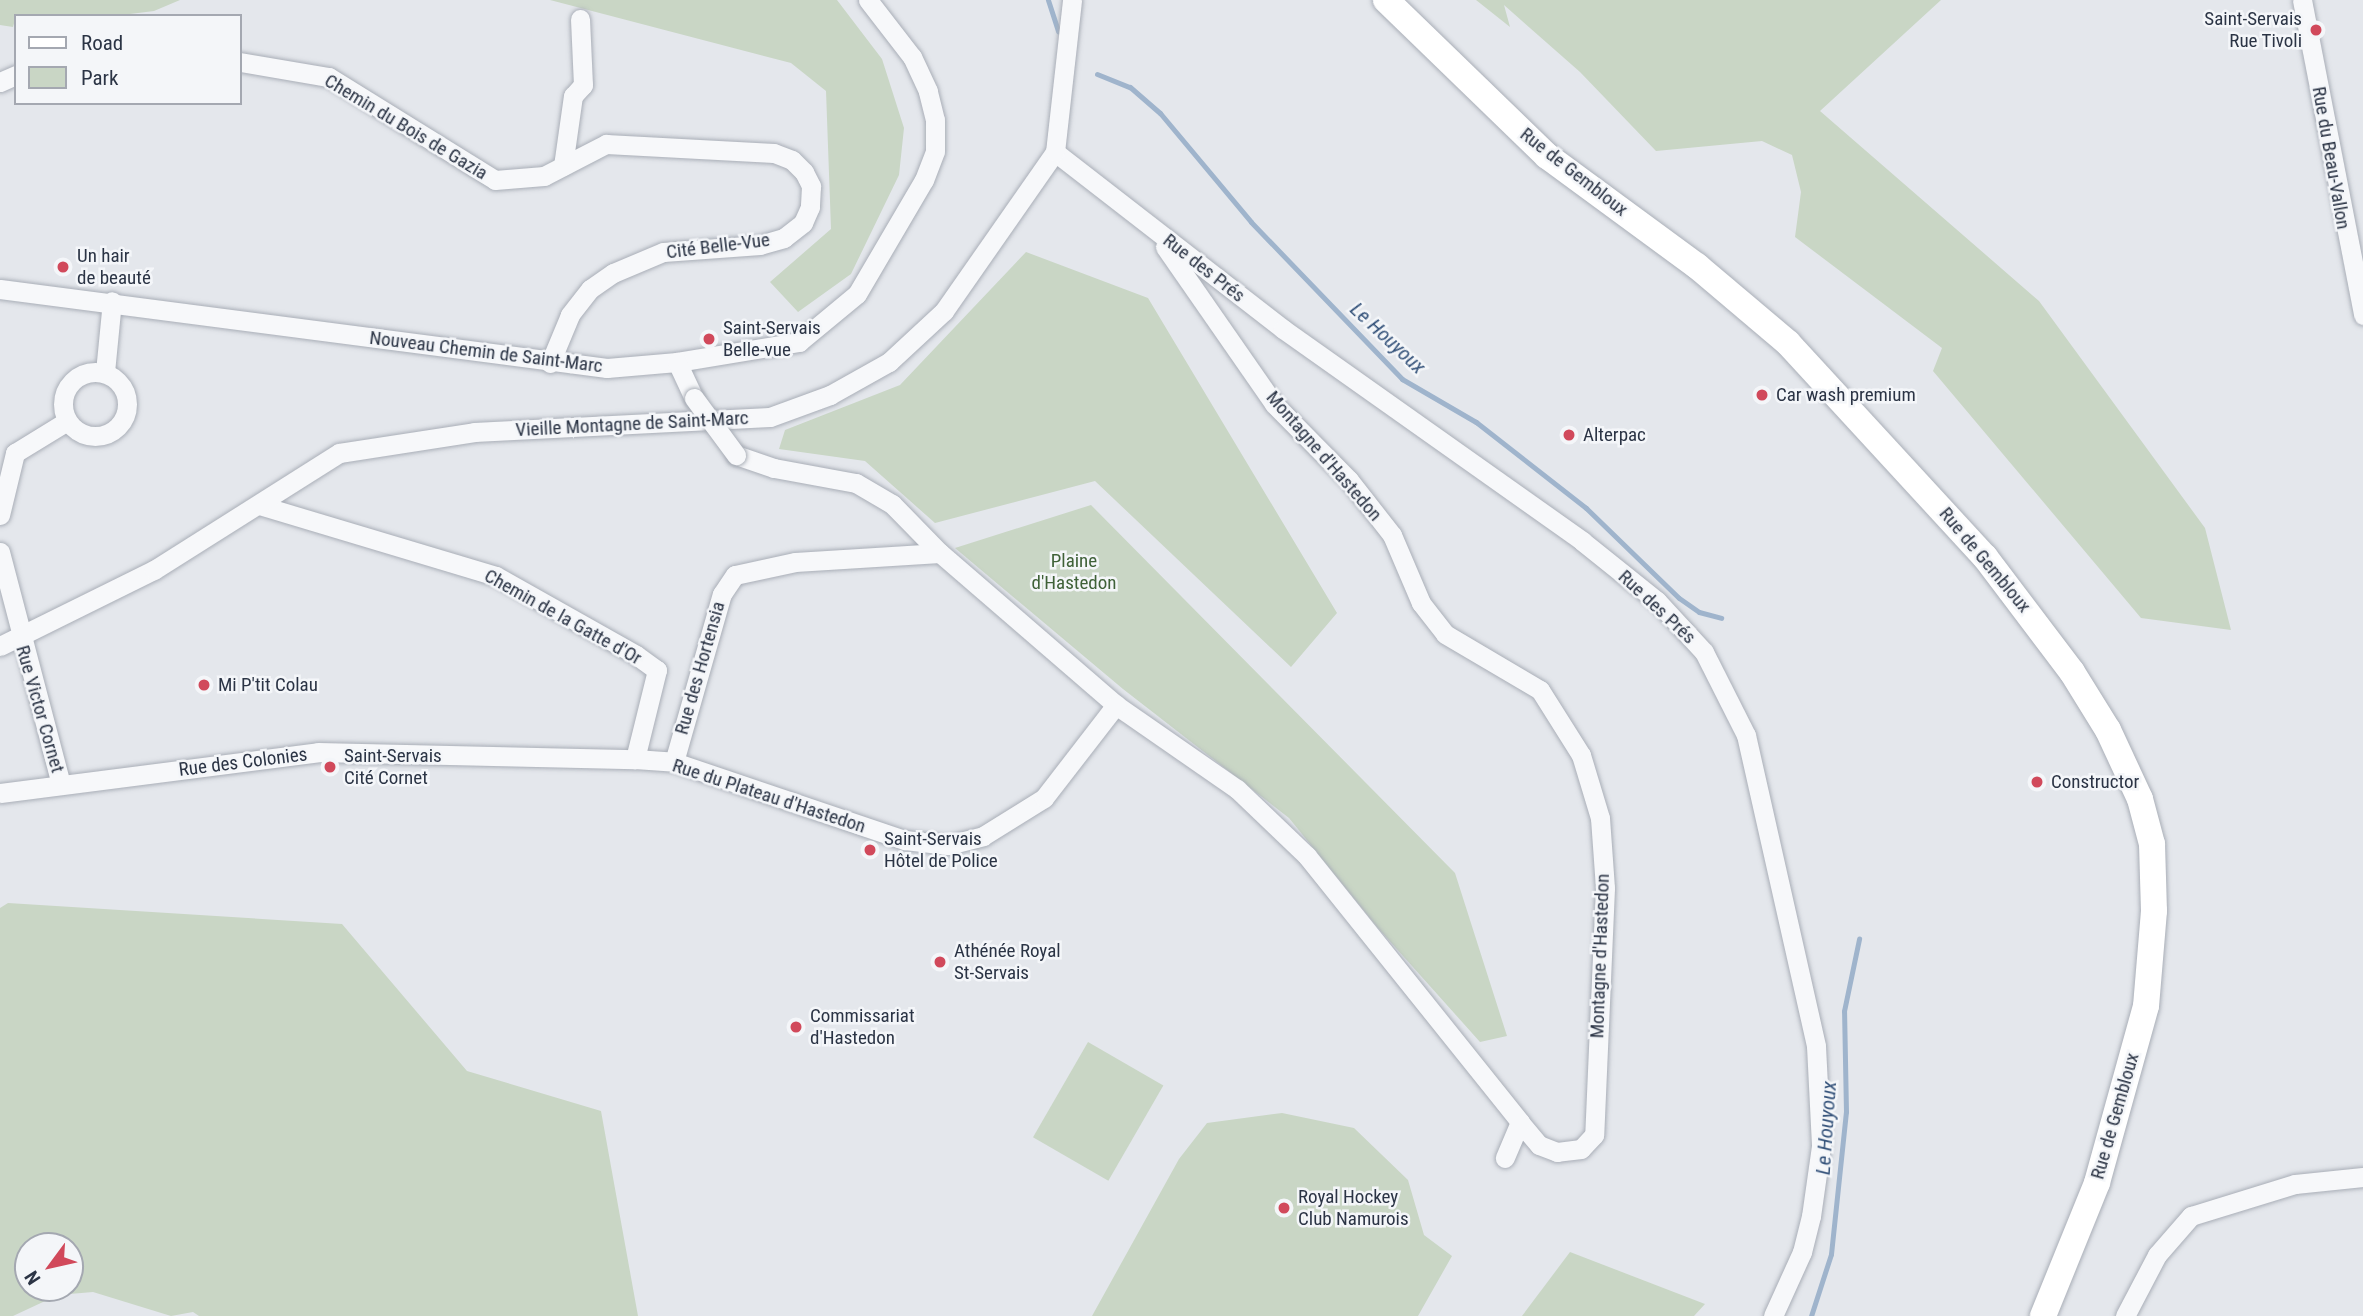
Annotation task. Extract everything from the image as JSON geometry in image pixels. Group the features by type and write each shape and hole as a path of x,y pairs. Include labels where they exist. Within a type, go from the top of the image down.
{"main road":[{"name":"Rue de Gembloux","path":"1386,0 1547,156 1689,260 1788,343 1986,557 2072,672 2108,730 2140,799 2152,844 2154,911 2146,1006 2097,1183 2043,1316"}],"street":[{"name":"Nouveau Chemin de Saint-Marc","path":"5,294 112,301 550,363 607,368 677,362 785,346 813,333 857,294 924,180 935,151 935,120 928,91 912,57 868,0"},
{"name":"Rue du Beau-Vallon","path":"2302,0 2363,315"},
{"name":"Vieille Montagne de Saint-Marc","path":"0,646 20,639 154,570 339,453 474,432 770,418 830,395 889,362 944,312 1055,152 1072,3"},
{"path":"562,166 573,96 583,85 580,19"},
{"name":"Chemin du Bois de Gazia","path":"242,62 329,77 495,180 534,178 606,144 774,153"},
{"name":"Rue des Prés","path":"1055,152 1283,329 1593,549 1681,624 1727,690 1749,749 1816,1046 1822,1106 1811,1216 1802,1252 1773,1316"},
{"name":"Cité Belle-Vue","path":"550,363 570,315 590,289 613,273 663,252 760,245 784,237 803,223 810,207 811,186 792,160 774,153"},
{"name":"Montagne d'Hastedon","path":"677,362 694,398 736,455 774,468 856,483 892,504 940,554 1116,705 1237,789 1307,856 1539,1145 1556,1152 1581,1149 1594,1135 1605,888 1600,818 1581,755 1539,690 1445,634 1421,603 1392,535 1349,480 1274,404 1206,300 1140,218"},
{"path":"105,372 112,301"},
{"path":"105,372 126,392 123,421 99,436 85,435 67,421 62,400 67,386 84,373 105,372"},
{"path":"0,515 15,453 67,421"},
{"name":"Chemin de la Gatte d'Or","path":"259,505 496,576 636,655 656,670 635,759"},
{"name":"Rue Victor Cornet","path":"0,552 20,639 61,784"},
{"name":"Rue des Hortensia","path":"665,761 718,606 735,575 795,562 940,554"},
{"name":"Rue du Plateau d'Hastedon","path":"665,761 905,840 948,845 983,836 1044,798 1116,705"},
{"name":"Rue des Colonies","path":"0,793 318,752 665,761"},
{"path":"1505,1157 1520,1122"},
{"path":"2125,1316 2164,1244 2191,1216 2295,1184 2363,1177"}],"green space":[{"path":"0,0 180,0 154,11 130,14 14,14 13,27 0,25"},
{"path":"550,0 837,0 882,59 904,128 899,175 851,274 798,312 770,282 831,229 826,91 791,63"},
{"path":"1476,0 1941,0 1820,111 2039,301 2205,528 2231,630 2141,618 1933,371 1942,348 1795,237 1801,192 1792,155 1762,141 1656,151 1580,72 1504,5 1510,27"},
{"path":"1026,252 1148,298 1337,613 1291,667 1095,481 935,523 865,461 779,449 785,430 900,385"},
{"name":"Plaine d'Hastedon","path":"1091,505 1455,873 1507,1036 1480,1042 1378,928 1289,818 1123,689 955,548"},
{"path":"8,903 342,924 467,1071 601,1111 638,1316 199,1316 193,1312 171,1316 93,1292 84,1293 84,1232 14,1232 14,1302 43,1302 13,1316 0,1316 0,908"},
{"path":"1088,1042 1163,1086 1108,1181 1033,1137"},
{"name":"Royal Hockey Club Namurois","path":"1282,1113 1354,1128 1408,1180 1424,1235 1452,1256 1418,1316 1092,1316 1179,1159 1207,1123"},
{"path":"1570,1252 1705,1304 1694,1316 1522,1316"}],"waterway":[{"name":"Le Houyoux","path":"1048,0 1058,31"},
{"name":"Le Houyoux","path":"1097,74 1130,87 1160,113 1251,222 1402,379 1476,422 1586,508 1679,598 1699,612 1721,618"},
{"name":"Le Houyoux","path":"1811,1316 1831,1254 1846,1112 1844,1011 1859,939"}],"place":[{"name":"Saint-Servais Rue Tivoli","path":"2316,30"},
{"name":"Un hair de beauté","path":"63,267"},
{"name":"Saint-Servais Belle-vue","path":"709,339"},
{"name":"Car wash premium","path":"1762,395"},
{"name":"Alterpac","path":"1569,435"},
{"name":"Mi P'tit Colau","path":"204,685"},
{"name":"Saint-Servais Cité Cornet","path":"330,767"},
{"name":"Constructor","path":"2037,782"},
{"name":"Saint-Servais Hôtel de Police","path":"870,850"},
{"name":"Athénée Royal St-Servais","path":"940,962"},
{"name":"Commissariat d'Hastedon","path":"796,1027"},
{"name":"Royal Hockey Club Namurois","path":"1284,1208"}]}
